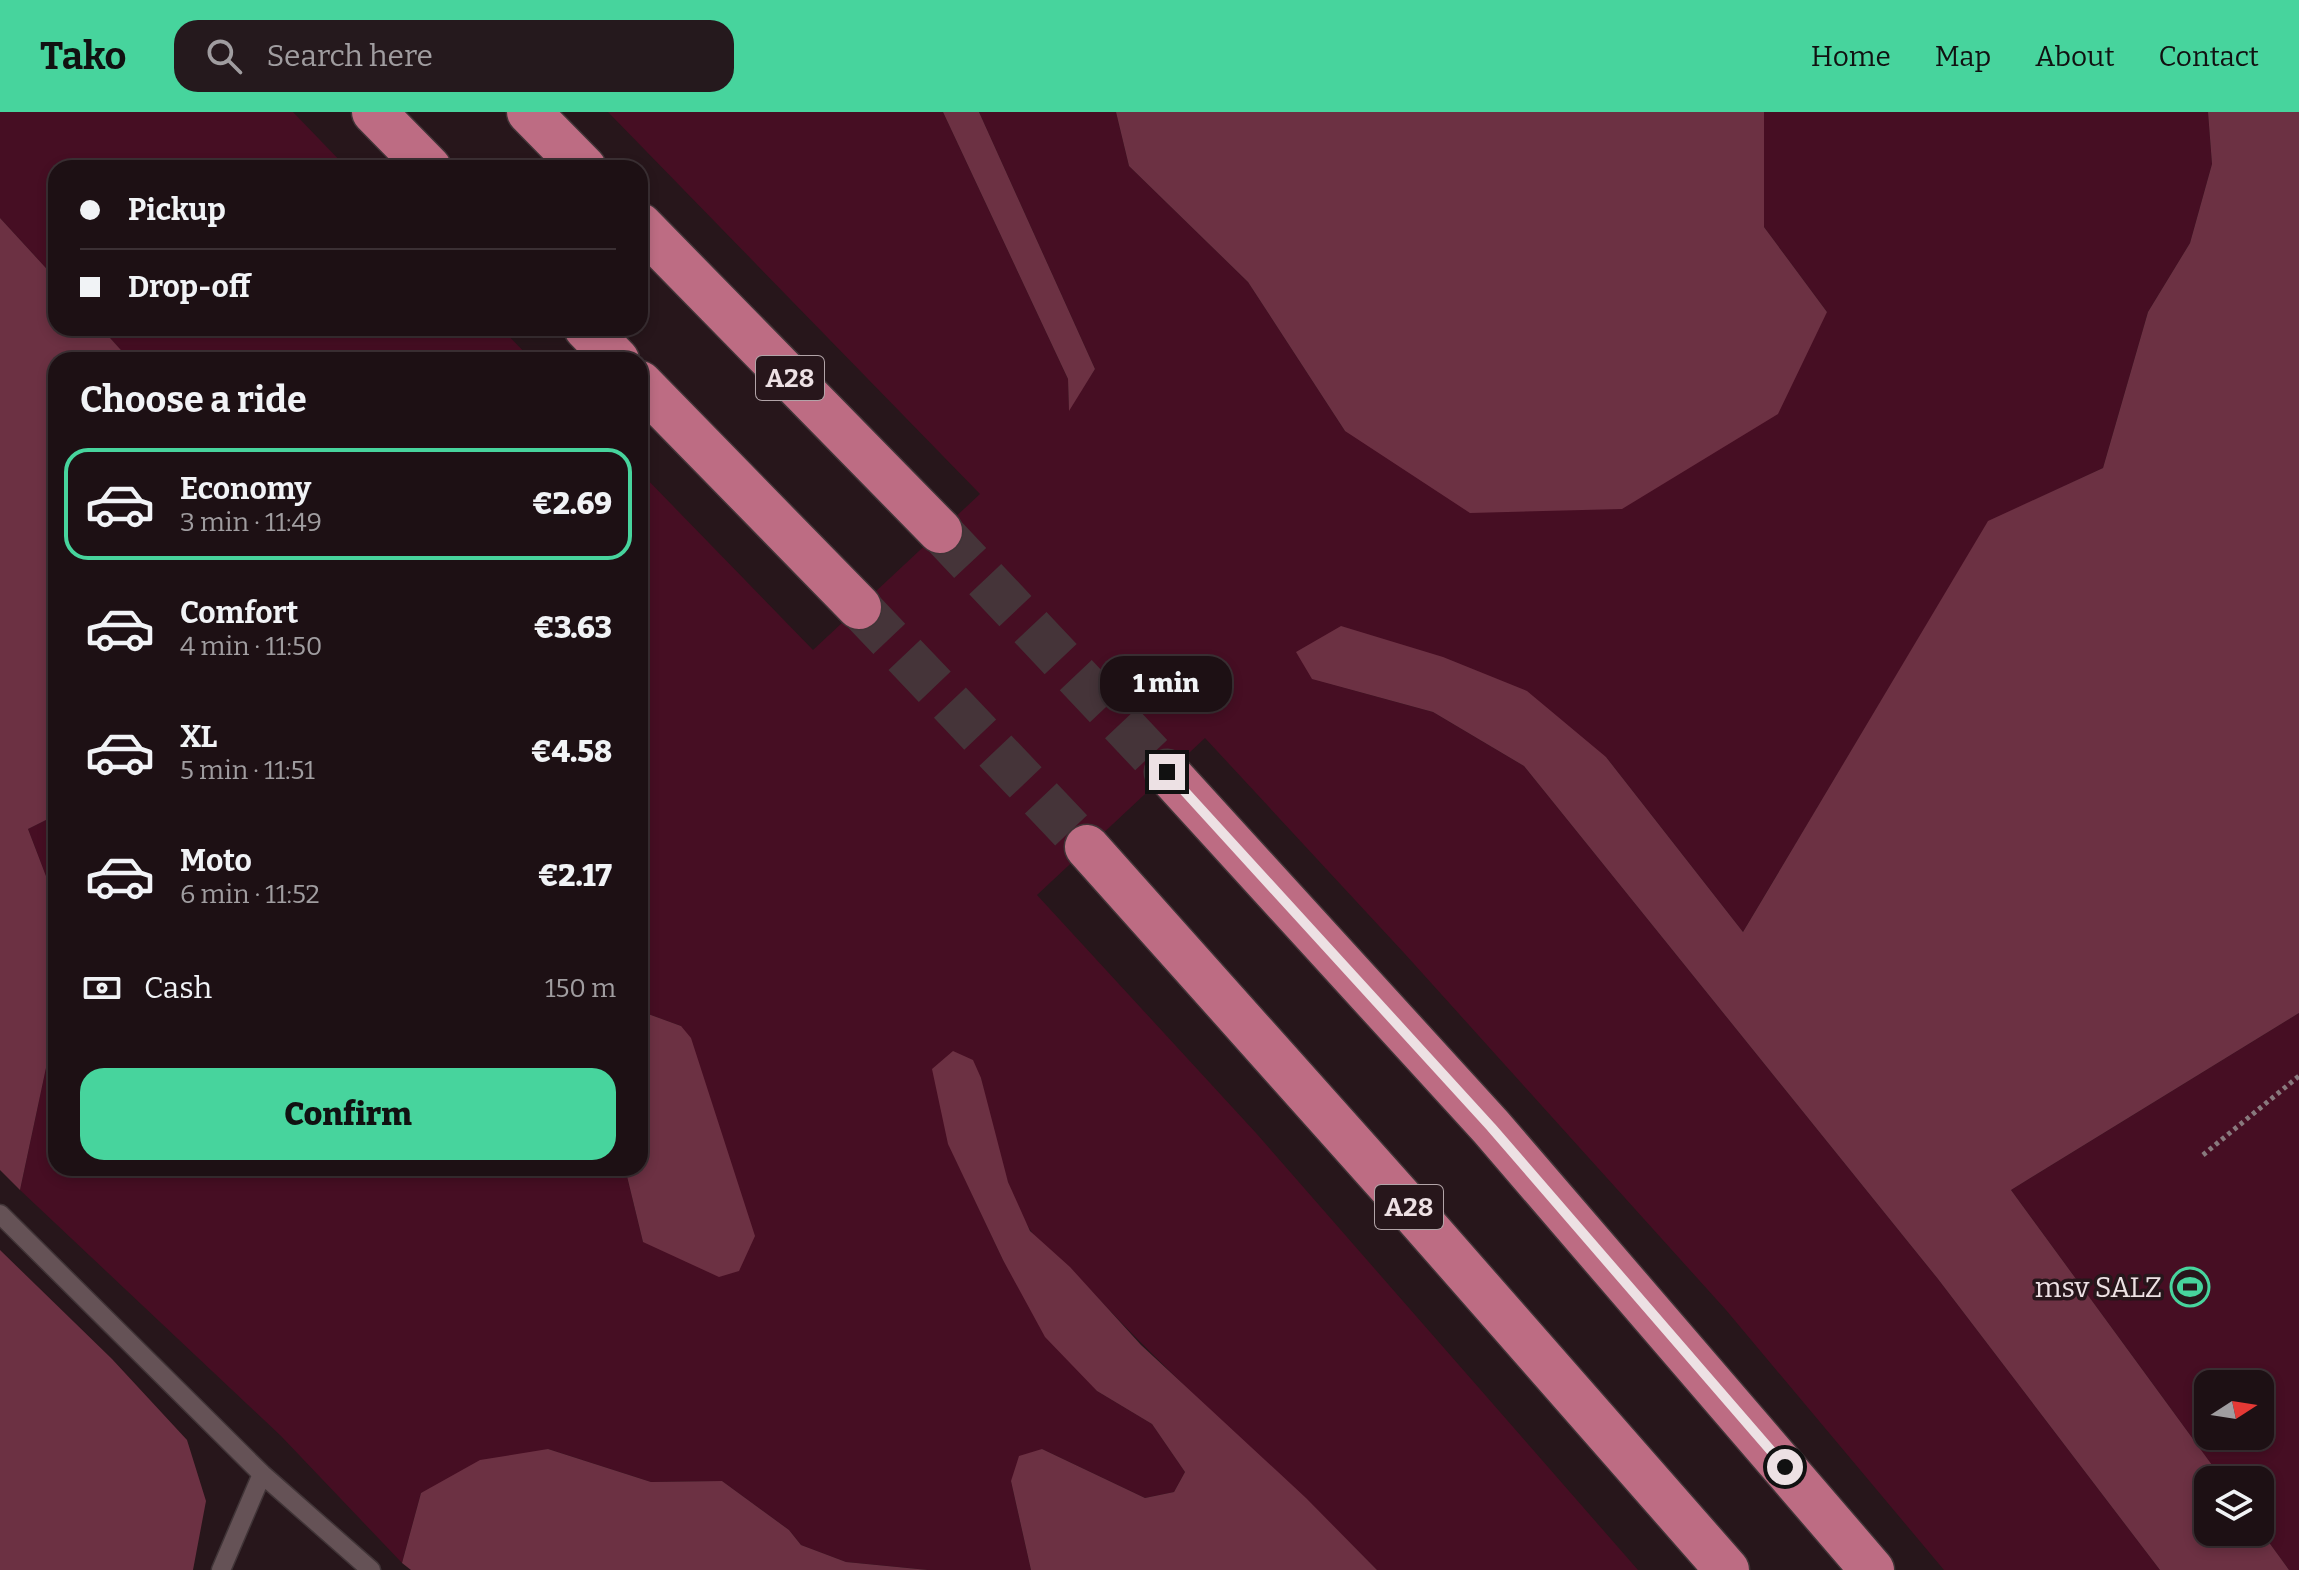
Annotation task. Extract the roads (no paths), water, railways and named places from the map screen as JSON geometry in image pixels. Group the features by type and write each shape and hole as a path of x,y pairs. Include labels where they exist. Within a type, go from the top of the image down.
{"highway":[{"path":"374,112 421,160"},
{"path":"529,112 576,160"},
{"name":"A28","path":"648,233 940,531"},
{"path":"594,336 609,352"},
{"path":"648,391 859,607"},
{"path":"1167,772 1491,1127 1872,1570"},
{"name":"A28","path":"1087,847 1727,1570"}],"lane":[{"path":"0,1214 262,1474 371,1570"},
{"path":"221,1570 262,1474"}],"tunnel":[{"path":"940,531 1167,772"},
{"path":"859,607 1087,847"}],"place":[{"name":"msv SALZ","path":"2190,1287"}]}
